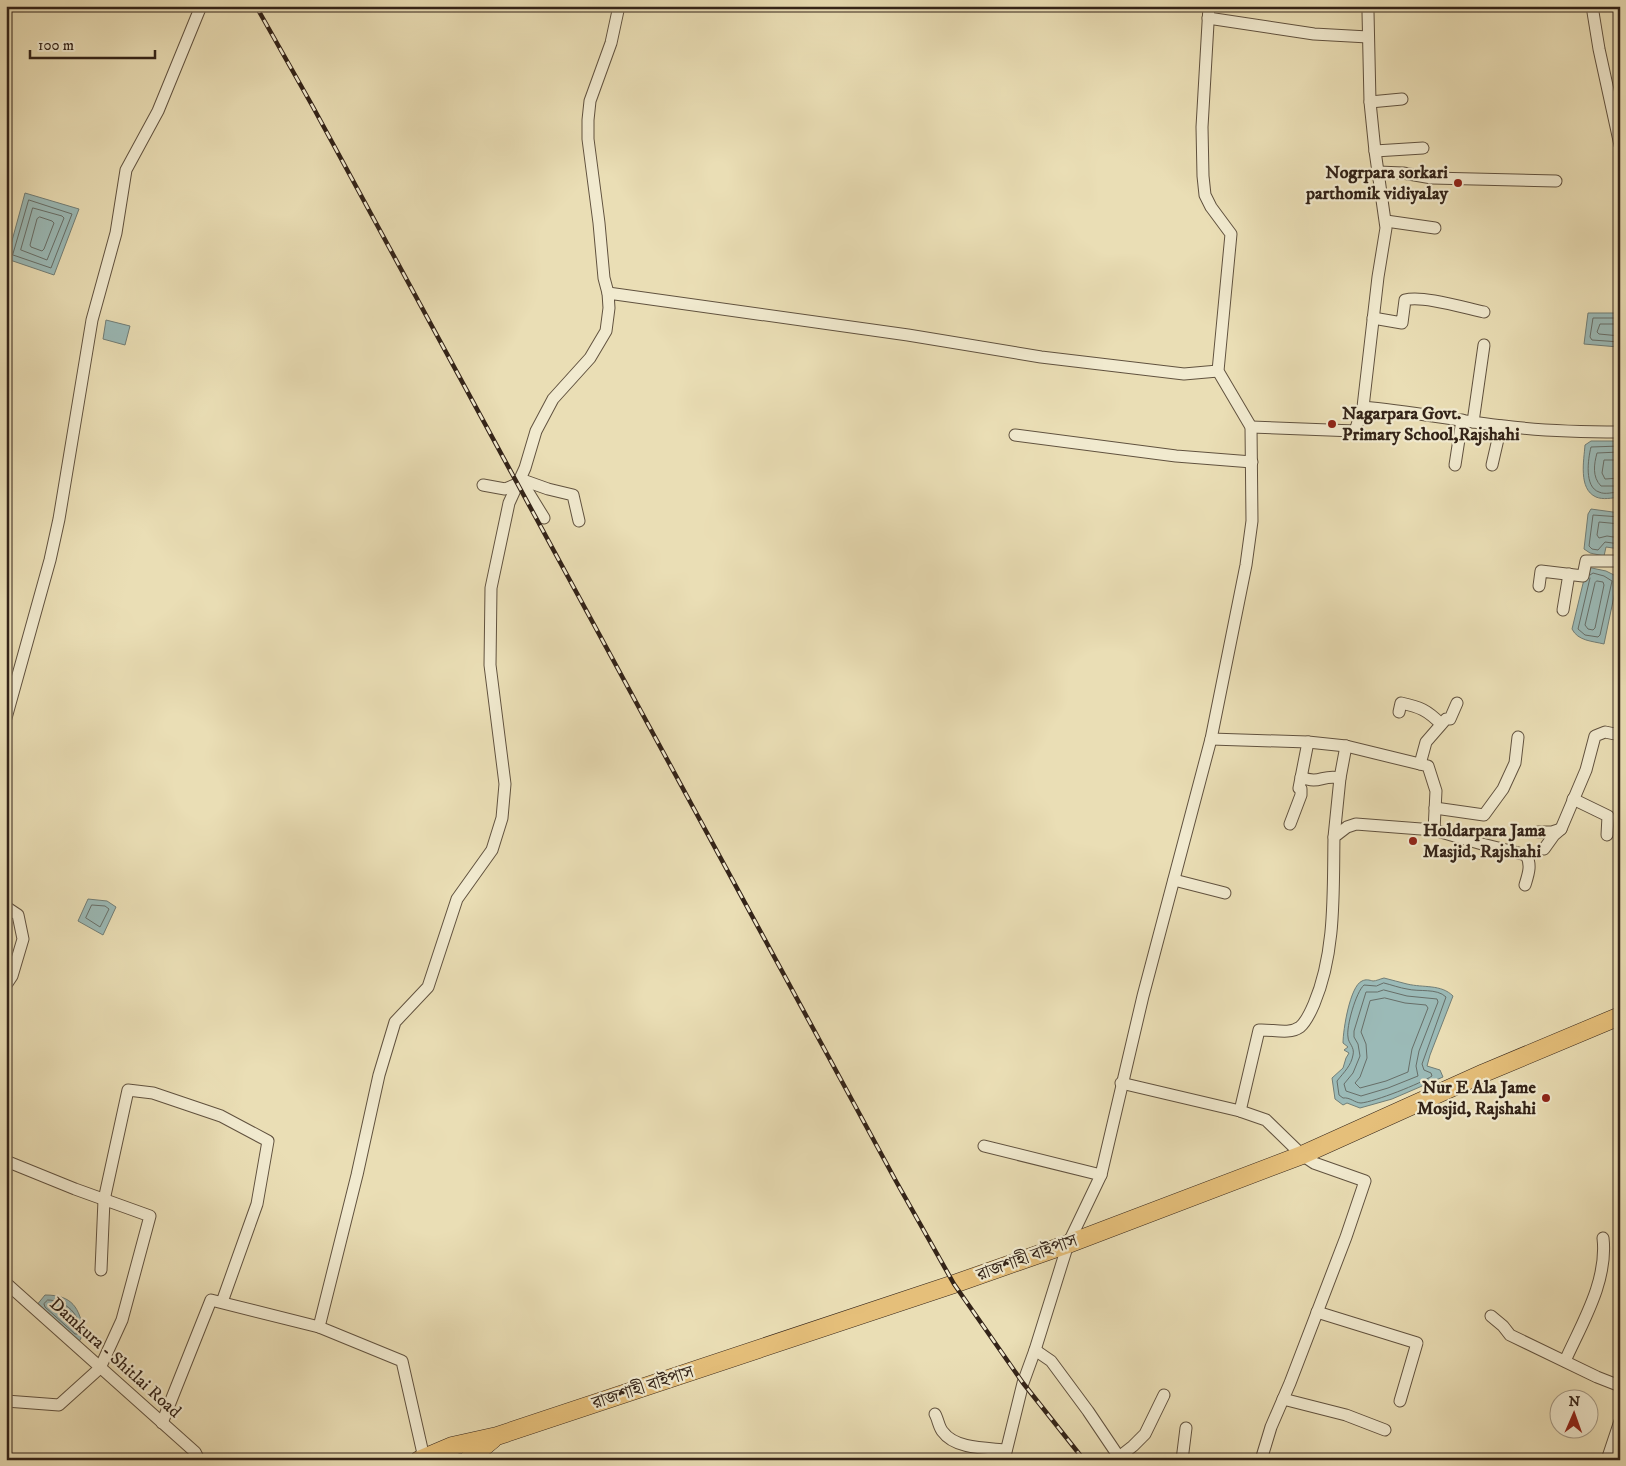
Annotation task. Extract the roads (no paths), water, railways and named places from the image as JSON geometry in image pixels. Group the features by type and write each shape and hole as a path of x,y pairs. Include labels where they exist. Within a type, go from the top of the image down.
{"highway":[{"name":"রাজশাহী বাইপাস","path":"422,1459 454,1453 497,1436 945,1287 1068,1244 1302,1155 1484,1073 1620,1016"},
{"path":"468,1460 497,1436"}],"street":[{"path":"6,718 50,560 59,519 92,320 116,233 126,170 158,111 201,6"},
{"path":"319,1327 357,1176 379,1075 395,1022 428,987 458,899 492,850 502,818 505,784 490,665 491,588 509,503 525,468 536,432 553,399 590,358 606,331 609,308 608,293 604,278 588,139 588,120 590,102 610,42 619,6"},
{"path":"935,1414 943,1433 958,1443 1005,1455 1023,1383 1068,1244 1101,1175 1121,1083 1211,739 1246,565 1252,521 1251,426 1218,371 1231,234 1211,207 1206,195 1203,176 1202,127 1209,6"},
{"path":"1592,6 1599,49 1620,145"},
{"path":"1251,426 1355,431 1363,407 1386,228 1370,102 1368,12"},
{"path":"1208,18 1314,34 1368,37"},
{"path":"1370,102 1402,98"},
{"path":"1375,151 1423,148"},
{"path":"1378,172 1403,173 1432,178 1556,181"},
{"path":"1386,221 1435,228"},
{"path":"608,293 908,335 1041,357 1184,374 1218,371"},
{"path":"1373,318 1402,323 1405,300 1411,298 1484,312"},
{"path":"1455,465 1468,421 1484,345"},
{"path":"1363,407 1391,409 1501,426 1579,432 1620,432"},
{"path":"1492,465 1501,426"},
{"path":"1015,435 1176,456 1252,462"},
{"path":"518,482 544,518"},
{"path":"483,485 505,489 518,482 573,495 580,522"},
{"path":"1539,586 1541,571 1583,576 1586,560 1620,562"},
{"path":"1563,610 1569,574"},
{"path":"1420,764 1426,742 1440,724 1450,720 1457,702"},
{"path":"1399,712 1401,703 1419,707 1440,724"},
{"path":"1544,849 1561,829 1586,770 1596,736 1605,732 1620,735"},
{"path":"1435,808 1484,814 1503,789 1515,763 1518,737"},
{"path":"1211,739 1308,742 1346,746 1428,766 1436,791 1434,830"},
{"path":"1290,824 1301,795 1301,789 1299,788 1308,742"},
{"path":"1240,1111 1259,1030 1284,1032 1300,1027 1310,1013 1320,988 1332,929 1334,837 1340,778 1346,746"},
{"path":"1301,777 1314,781 1330,776 1340,778"},
{"path":"1573,799 1608,816 1607,836"},
{"path":"1334,837 1347,827 1356,824 1434,830 1526,855 1529,860 1529,871 1525,885"},
{"path":"1538,832 1552,832 1561,829"},
{"path":"1174,880 1225,893"},
{"path":"6,907 18,915 23,939 12,976 6,985"},
{"path":"1121,1083 1240,1111 1266,1120 1302,1155 1314,1163 1365,1181 1353,1219 1271,1427 1261,1460"},
{"path":"102,1270 104,1200 128,1090 153,1093 221,1116 268,1141 257,1204 222,1302"},
{"path":"984,1146 1101,1175"},
{"path":"6,1161 75,1190 150,1216 122,1320 100,1368 59,1405 6,1400"},
{"path":"1565,1361 1596,1292 1604,1253 1603,1238"},
{"name":"Damkura - Shitlai Road","path":"6,1283 195,1452 199,1460"},
{"path":"162,1424 211,1300 319,1327 402,1361 422,1459"},
{"path":"1317,1312 1417,1343 1400,1401"},
{"path":"1490,1316 1503,1326 1510,1335 1597,1377 1618,1381"},
{"path":"1035,1350 1050,1361 1088,1411 1120,1458 1145,1434 1164,1395"},
{"path":"1283,1399 1346,1415 1385,1430"},
{"path":"1607,1460 1620,1421"},
{"path":"1182,1460 1186,1428"}],"water":[{"path":"25,193 79,209 54,275 7,259"},
{"path":"1588,313 1620,313 1618,347 1584,344"},
{"path":"106,320 130,326 125,345 103,339"},
{"path":"1591,441 1620,441 1620,497 1599,498 1590,493 1587,488 1584,481 1583,466 1585,445"},
{"path":"1591,509 1620,513 1620,549 1606,547 1604,556 1590,553 1584,549 1588,514"},
{"path":"1587,567 1606,571 1618,577 1604,644 1582,638 1572,629"},
{"path":"88,899 107,901 116,907 103,935 78,921"},
{"path":"1384,978 1407,984 1438,988 1453,996 1427,1066 1440,1070 1443,1077 1392,1099 1360,1108 1347,1103 1343,1105 1335,1099 1332,1078 1343,1068 1349,1053 1344,1050 1348,1047 1343,1043 1344,1029 1351,999 1354,991 1362,981 1374,981"},
{"path":"45,1295 62,1297 68,1300 77,1310 84,1332 78,1344 36,1306"}],"railway":[{"path":"256,6 313,107 897,1183 954,1284 1023,1383 1084,1460"}],"place":[{"name":"Nogrpara sorkari parthomik vidiyalay","path":"1458,183"},
{"name":"Nagarpara Govt. Primary School,Rajshahi","path":"1332,424"},
{"name":"Holdarpara Jama Masjid, Rajshahi","path":"1413,841"},
{"name":"Nur E Ala Jame Mosjid, Rajshahi","path":"1546,1098"}]}
